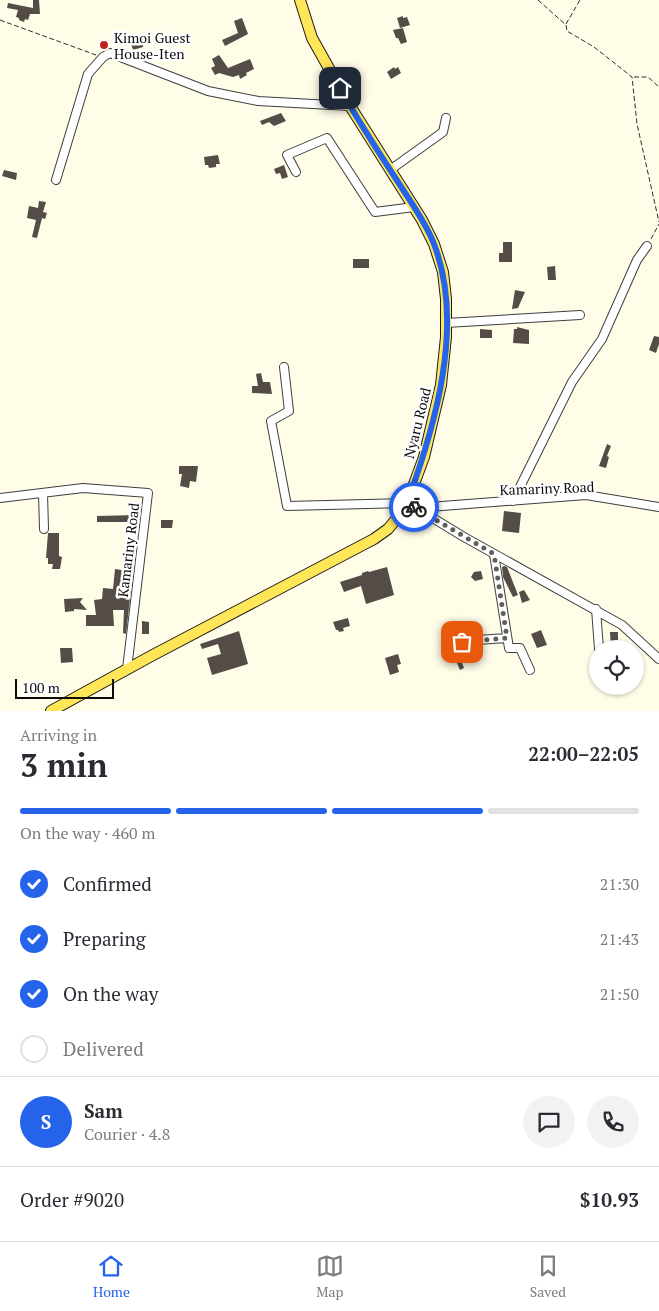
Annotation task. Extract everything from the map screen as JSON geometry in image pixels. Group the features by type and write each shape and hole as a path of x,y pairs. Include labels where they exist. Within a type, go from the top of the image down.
{"main road":[{"name":"Nyaru Road","path":"51,711 374,538 388,529 411,505 441,384 446,337 446,299 443,272 434,244 414,207 350,106 312,38 300,0"}],"street":[{"path":"56,180 88,74 103,57 110,53 217,93 258,101 350,106"},
{"path":"390,170 443,132 446,118"},
{"path":"296,172 287,155 327,138 375,212 414,207"},
{"path":"513,501 572,382 602,339 638,260 647,246"},
{"path":"446,323 580,315"},
{"name":"Kamariny Road","path":"284,367 289,411 271,421 286,506 411,505 586,496 659,507"},
{"name":"Kamariny Road","path":"0,498 83,488 148,493 127,669"},
{"path":"43,492 44,529"},
{"path":"411,505 494,554 622,624 659,659"},
{"path":"494,554 509,648 520,648 530,670"},
{"path":"596,609 599,640"},
{"path":"462,642 507,638"}],"path":[{"path":"538,0 566,25"},
{"path":"580,0 566,25 567,31 594,47 632,77 648,76 659,87"},
{"path":"0,20 103,57"},
{"path":"632,77 637,124 659,223 647,246"}],"building":[{"path":"33,0 39,0 40,14 30,14 28,20 25,19 24,22 16,17 18,10 7,8 8,3 33,8"},
{"path":"403,16 403,18 407,17 410,25 400,28 397,18"},
{"path":"242,18 248,34 225,46 222,40 238,33 234,21"},
{"path":"403,28 407,42 401,44 393,30"},
{"path":"143,34 145,39 143,47 133,50 129,38"},
{"path":"219,55 228,68 250,59 254,69 240,79 239,75 233,77 219,73 215,75 211,68 215,66 212,59"},
{"path":"394,67 395,69 398,67 401,73 391,79 387,72"},
{"path":"281,113 286,121 274,126 269,122 262,125 260,121"},
{"path":"218,155 220,164 209,168 208,165 205,165 204,157"},
{"path":"284,165 288,177 282,179 280,173 276,174 274,169"},
{"path":"4,170 17,173 16,180 2,176"},
{"path":"39,201 46,202 43,212 47,213 45,219 42,218 37,238 32,237 36,220 27,218 29,206 38,208"},
{"path":"503,242 512,242 512,262 499,262 499,253 503,253"},
{"path":"353,259 369,259 369,268 353,268"},
{"path":"555,266 556,280 548,280 547,267"},
{"path":"515,290 525,292 518,308 512,309"},
{"path":"517,327 529,330 529,344 513,343 514,329 517,329"},
{"path":"480,329 492,330 492,338 480,338"},
{"path":"654,336 659,337 656,353 649,350"},
{"path":"261,373 263,382 270,382 272,394 252,393 252,386 258,386 256,374"},
{"path":"607,444 611,446 607,456 609,457 606,468 599,466"},
{"path":"179,466 198,466 196,482 190,481 189,488 180,486 182,474 179,474"},
{"path":"504,511 521,513 519,533 502,531"},
{"path":"136,515 136,522 97,522 97,516"},
{"path":"161,520 173,520 172,528 161,528"},
{"path":"48,533 59,533 59,556 62,557 60,569 52,569 53,564 48,564 48,558 46,558"},
{"path":"124,558 133,558 134,563 126,634 123,633 124,610 113,610 114,626 86,626 86,615 96,615 94,600 102,599 103,588 113,589 115,569 122,570"},
{"path":"387,567 394,595 366,604 361,586 344,592 340,582 362,575 362,573 368,571"},
{"path":"502,567 507,567 518,595 513,597 503,577"},
{"path":"481,571 483,579 475,581 471,577 474,572"},
{"path":"524,590 530,600 522,603 519,592"},
{"path":"83,598 80,602 87,610 74,609 74,611 65,612 64,599"},
{"path":"348,618 350,626 343,628 344,631 339,632 336,630 333,622"},
{"path":"142,621 149,622 149,634 142,634"},
{"path":"541,630 547,645 537,648 531,634"},
{"path":"239,631 248,664 212,675 207,658 221,654 218,644 202,649 200,644"},
{"path":"610,632 618,632 618,640 610,640"},
{"path":"454,642 464,668 460,670 452,651 447,645"},
{"path":"60,648 72,648 73,662 61,663"},
{"path":"398,654 401,664 397,665 399,672 390,675 385,658"}],"way so far":[{"path":"414,507 429,514 494,554 507,638 462,642"}],"place":[{"name":"Kimoi Guest House-Iten","path":"104,45"}],"route":[{"path":"340,88 422,220 434,244 443,272 446,299 446,337 441,384 424,456 407,503 414,507"}]}
